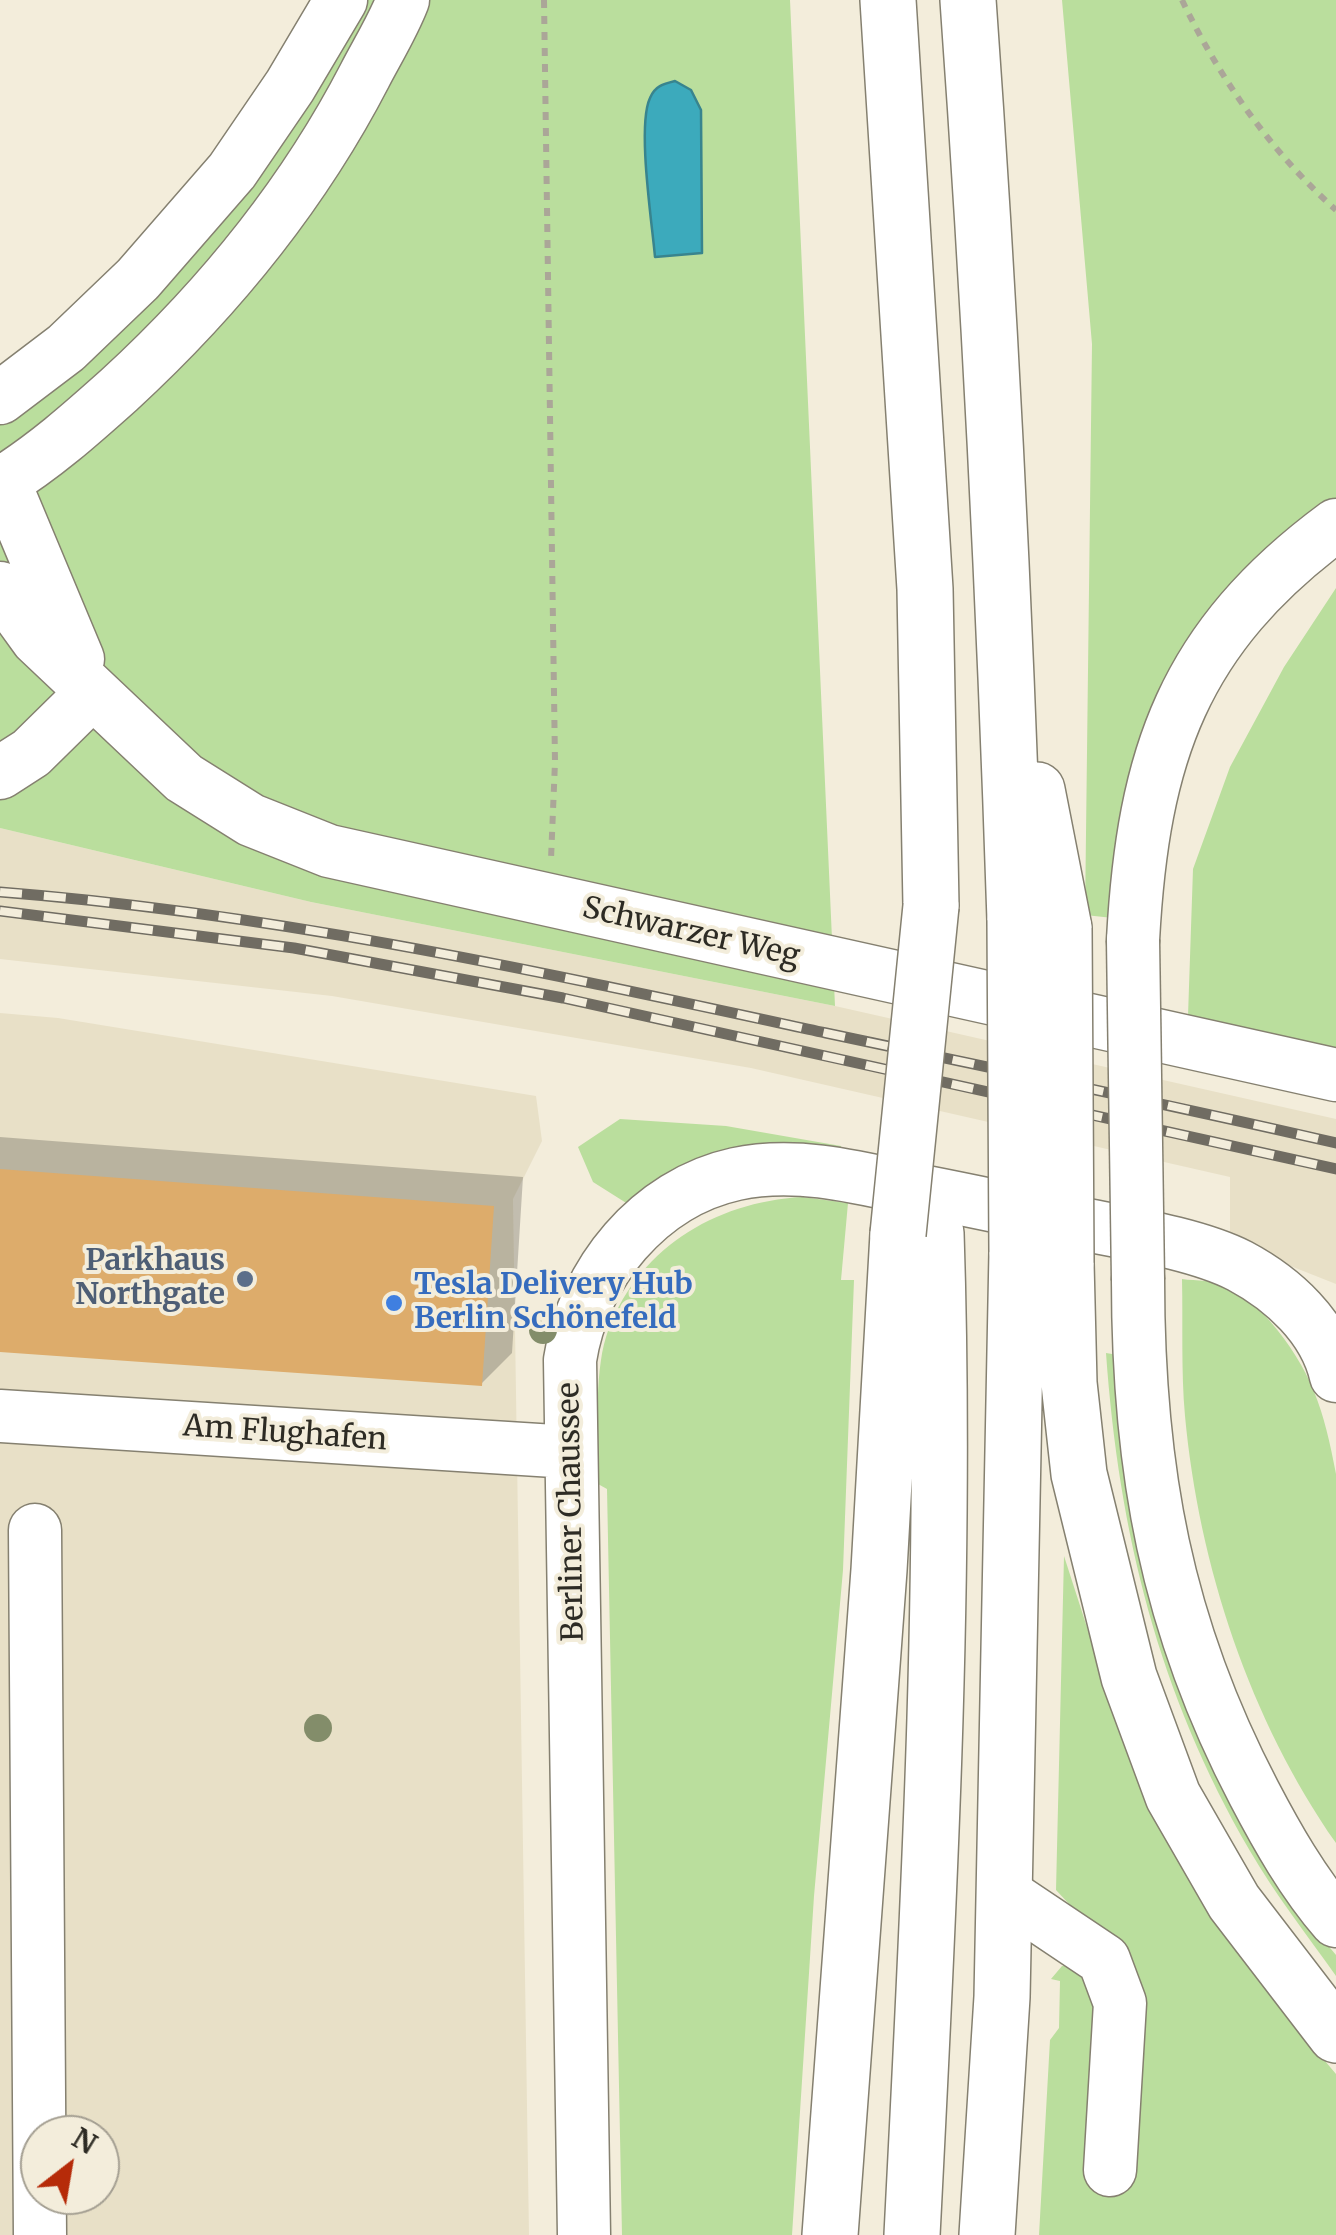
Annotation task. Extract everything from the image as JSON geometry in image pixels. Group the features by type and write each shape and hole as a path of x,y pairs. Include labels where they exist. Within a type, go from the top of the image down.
{"highway":[{"path":"830,2235 878,1590 917,1234 931,906 924,589 888,0"},
{"path":"968,0 986,252 1005,630 1039,924 1042,1257 987,2235"},
{"path":"912,2235 935,1662 917,1234"},
{"path":"1042,1257 1069,1383 1079,1474 1128,1677 1173,1796 1234,1902 1336,2034"}],"street":[{"path":"0,398 66,348 138,279 232,171 290,86 341,0"},
{"path":"1,482 60,444 134,376 191,322 254,248 339,124 402,0"},
{"name":"Schwarzer Weg","path":"1,482 92,692"},
{"path":"1336,525 1291,558 1233,618 1190,686 1158,760 1148,798 1133,940 1138,1342 1150,1488 1185,1634 1204,1688 1279,1840 1336,1920"},
{"name":"Schwarzer Weg","path":"0,588 18,624 184,778 251,820 329,851 1336,1075"},
{"path":"0,773 31,753 92,692"},
{"name":"Berliner Chaussee","path":"584,2235 570,1360 590,1297 622,1243 665,1203 701,1185 737,1174 779,1170 836,1173 1205,1253 1239,1266 1293,1302 1334,1361"},
{"name":"Am Flughafen","path":"0,1416 570,1452"},
{"path":"0,2227 40,2234 18,1800 36,1530"},
{"path":"1004,1893 1104,1960 1120,2003 1110,2170"}],"path":[{"path":"544,0 555,762 549,901"},
{"path":"1182,0 1218,65 1258,125 1305,182 1336,210"}],"shaded area":[{"path":"0,828 311,902 835,1006 1336,1119 1336,1284 1230,1242 1230,1177 751,1068 332,996 0,959"},
{"path":"0,1013 58,1018 536,1096 542,1141 513,1199 529,2235 0,2235"}],"green space":[{"path":"311,0 790,0 835,1006 311,902 0,828 0,373 114,273 227,141"},
{"path":"1062,0 1336,0 1336,506 1221,606 1113,918 1085,915 1092,344"},
{"path":"1336,588 1336,1050 1188,1016 1193,869 1230,767 1284,667"},
{"path":"620,1119 726,1126 841,1146 841,1151 763,1146 690,1161 631,1206 593,1182 578,1147"},
{"path":"802,1197 848,1203 841,1280 854,1280 843,1570 814,1896 792,2235 622,2235 607,1489 598,1484 602,1353 619,1306 636,1279 682,1236 738,1209"},
{"path":"1182,1279 1228,1286 1260,1310 1296,1356 1327,1430 1336,1474 1336,1843 1278,1745 1254,1693 1216,1585 1202,1529 1185,1416"},
{"path":"1106,1353 1118,1355 1120,1428 1320,1936 1336,1955 1336,1976 1250,1851 1218,1791 1167,1671 1133,1548 1112,1420"},
{"path":"1064,1556 1113,1708 1205,1903 1286,2015 1336,2074 1336,2235 1039,2235 1050,2040 1059,2028 1060,1981 1051,1979 1062,1966 1092,1965 1109,1947 1056,1890"}],"water":[{"path":"675,81 691,90 701,110 702,253 655,257 645,151 646,111 654,91"}],"building":[{"name":"Parkhaus Northgate","path":"0,1169 494,1206 482,1386 0,1352"}],"railway":[{"path":"0,892 209,915 416,949 621,989 1336,1143"},
{"path":"0,911 294,948 563,998 1336,1169"}],"place":[{"name":"Parkhaus Northgate","path":"245,1279"},
{"name":"Tesla Delivery Hub Berlin Schönefeld","path":"394,1303"}]}
